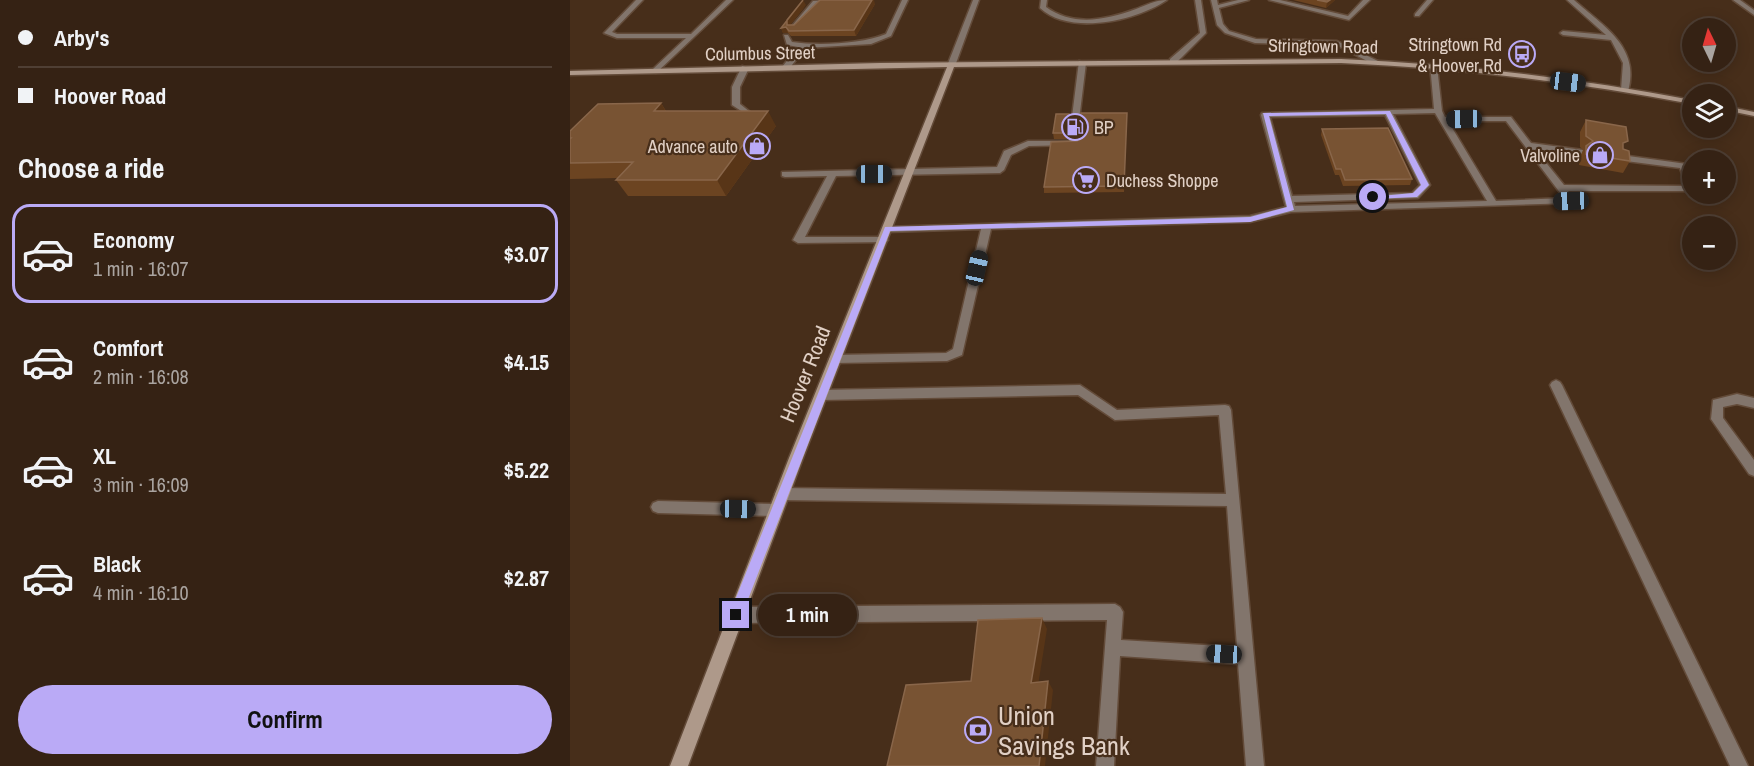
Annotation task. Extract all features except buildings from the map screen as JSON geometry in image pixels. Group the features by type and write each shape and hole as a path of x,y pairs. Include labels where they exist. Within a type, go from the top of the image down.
{"main road":[{"name":"Stringtown Road","path":"951,66 1173,61 1376,62 1433,66 1625,90 1682,100"},
{"name":"Columbus Street","path":"570,73 786,67 951,66"},
{"name":"Hoover Road","path":"678,766 782,494 951,66"},
{"path":"1736,110 1754,114"}],"street":[{"path":"640,0 607,33 617,36 691,36"},
{"path":"656,71 730,0"},
{"path":"793,28 815,2 826,0"},
{"path":"786,36 789,44 803,46 871,42 890,35 905,0"},
{"name":"Hoover Road","path":"951,66 976,0"},
{"path":"1044,0 1043,8 1049,14 1068,20 1092,22 1120,18 1164,0"},
{"path":"1173,61 1203,33 1198,0"},
{"path":"1246,0 1215,4 1220,25 1227,32 1255,41 1337,44 1376,62"},
{"path":"1272,0 1349,18 1367,0"},
{"path":"1417,15 1430,0"},
{"path":"1570,0 1613,38 1627,63 1625,90"},
{"path":"1736,0 1754,12"},
{"path":"1563,33 1613,38"},
{"path":"786,67 803,46"},
{"path":"785,174 1000,170 1007,153 1028,144 1073,143 1082,63"},
{"path":"1433,66 1440,115 1493,204"},
{"path":"745,68 736,87 736,105 746,112"},
{"path":"832,174 798,240 987,226 1250,219 1290,204 1415,196 1425,185 1388,112"},
{"path":"1388,112 1508,119 1571,201 1493,204 1290,204 1265,115 1388,112"},
{"path":"1527,145 1580,152"},
{"path":"1561,188 1691,189 1684,166 1621,158"},
{"path":"835,359 947,357 958,352 987,226"},
{"path":"1556,385 1739,766"},
{"path":"821,395 1080,390 1115,415 1225,410 1255,766"},
{"path":"1754,403 1737,399 1717,403 1718,419 1754,470"},
{"path":"782,494 1233,500"},
{"path":"658,507 776,510"},
{"path":"736,615 1115,612 1105,766"},
{"path":"1113,648 1246,656"}],"place":[{"name":"Stringtown Rd & Hoover Rd","path":"1522,54"},
{"name":"BP","path":"1075,127"},
{"name":"Advance auto","path":"757,146"},
{"name":"Valvoline","path":"1600,155"},
{"name":"Duchess Shoppe","path":"1086,180"},
{"name":"Union Savings Bank","path":"978,730"}],"route":[{"path":"736,615 887,229 1250,219 1291,208 1265,115 1388,112 1425,185 1415,196 1373,197"}]}
